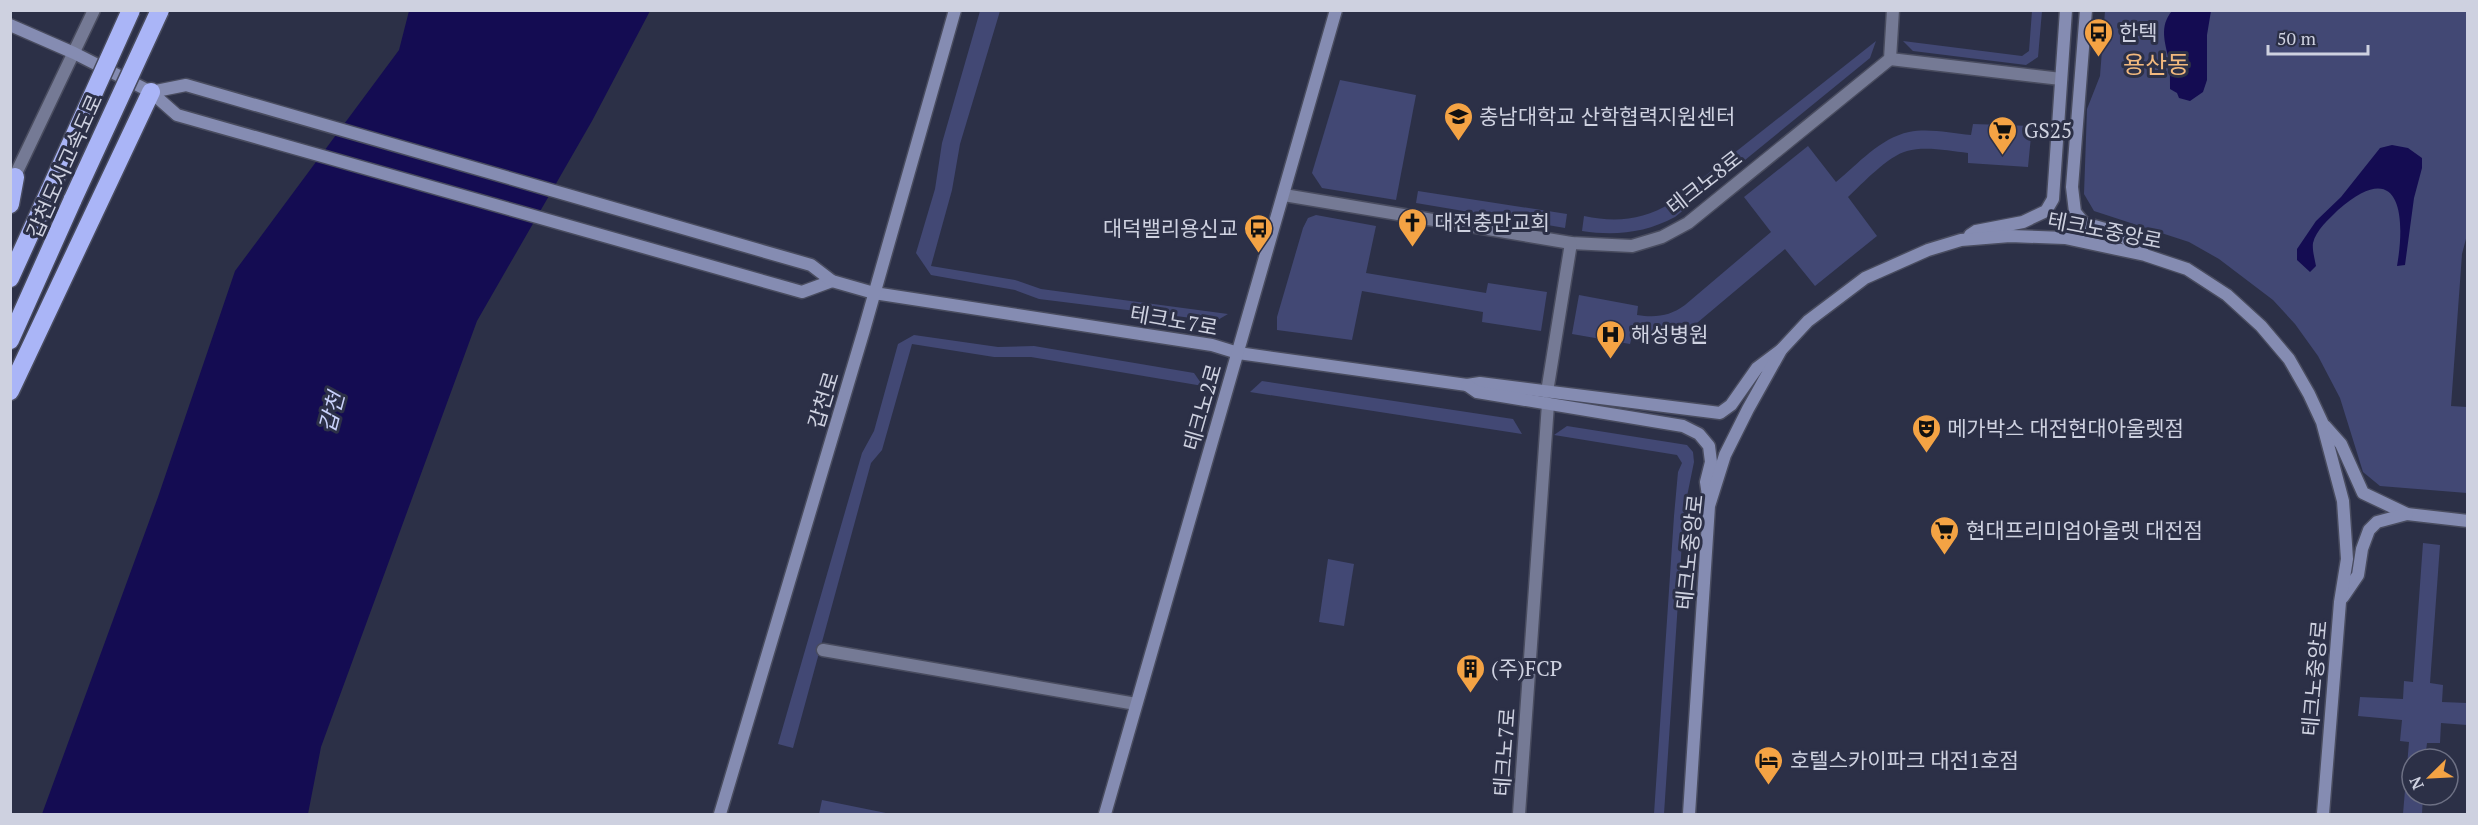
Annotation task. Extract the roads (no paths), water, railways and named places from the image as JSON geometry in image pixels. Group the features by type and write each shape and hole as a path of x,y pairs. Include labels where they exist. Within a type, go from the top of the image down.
{"highway":[{"name":"갑천도시고속도로","path":"10,278 131,10"},
{"name":"갑천도시고속도로","path":"10,340 160,10"},
{"path":"10,391 151,92"},
{"path":"10,204 13,181"}],"main road":[{"name":"갑천로","path":"720,814 955,10"},
{"name":"테크노2로","path":"1105,814 1336,10"},
{"name":"테크노중앙로","path":"1961,240 1976,231 2023,222 2046,211 2053,199 2066,10"},
{"name":"테크노중앙로","path":"2086,10 2072,187 2075,212 2084,223 2119,232 2145,255"},
{"path":"10,25 74,52 151,92 177,115 802,292 832,281"},
{"path":"151,92 186,85 811,265 832,281"},
{"name":"테크노중앙로","path":"1689,814 1709,506 1725,455 1781,350 1808,321 1865,278 1928,250 1961,240 2010,236 2046,236 2145,255 2187,269 2227,295 2260,326 2289,359 2309,394 2322,422 2343,501 2347,559 2340,602 2323,814"},
{"name":"테크노7로","path":"832,281 874,293 1200,343 1238,353 1467,385 1480,383 1683,426 1699,434 1709,446 1710,462 1706,482 1709,506"},
{"name":"테크노7로","path":"1547,398 1720,413 1731,405 1757,368 1781,350"},
{"path":"2322,422 2341,444 2363,493 2407,514 2468,521"},
{"path":"2340,602 2358,575 2362,549 2369,530 2377,522 2407,514"}],"street":[{"path":"13,181 94,10"},
{"path":"1893,10 1890,59 2061,79"},
{"name":"테크노8로","path":"1284,195 1571,243 1632,246 1662,237 1688,222 1890,59"},
{"path":"1547,398 1571,243"},
{"name":"테크노7로","path":"1519,814 1547,398"},
{"path":"823,650 1136,704"}],"water":[{"name":"갑천","path":"409,11 650,11 592,121 477,321 321,747 308,814 42,814 158,497 235,271 399,50"},
{"path":"2172,11 2211,11 2207,35 2207,80 2203,92 2190,101 2179,98 2177,93 2170,89 2169,60 2164,29"},
{"path":"2392,145 2408,148 2422,158 2405,265 2397,266 2400,228 2399,212 2394,199 2386,191 2375,189 2359,195 2338,210 2320,229 2313,243 2316,266 2310,272 2297,260 2297,249 2316,221 2341,197 2380,148"}],"place":[{"name":"한텍","path":"2098,58"},
{"name":"충남대학교 산학협력지원센터","path":"1458,142"},
{"name":"GS25","path":"2003,156"},
{"name":"대전충만교회","path":"1413,248"},
{"name":"대덕밸리용신교","path":"1259,254"},
{"name":"해성병원","path":"1610,360"},
{"name":"메가박스 대전현대아울렛점","path":"1926,454"},
{"name":"현대프리미엄아울렛 대전점","path":"1945,556"},
{"name":"(주)FCP","path":"1470,694"},
{"name":"호텔스카이파크 대전1호점","path":"1769,786"}],"district":[{"name":"용산동","path":"2156,64"}]}
